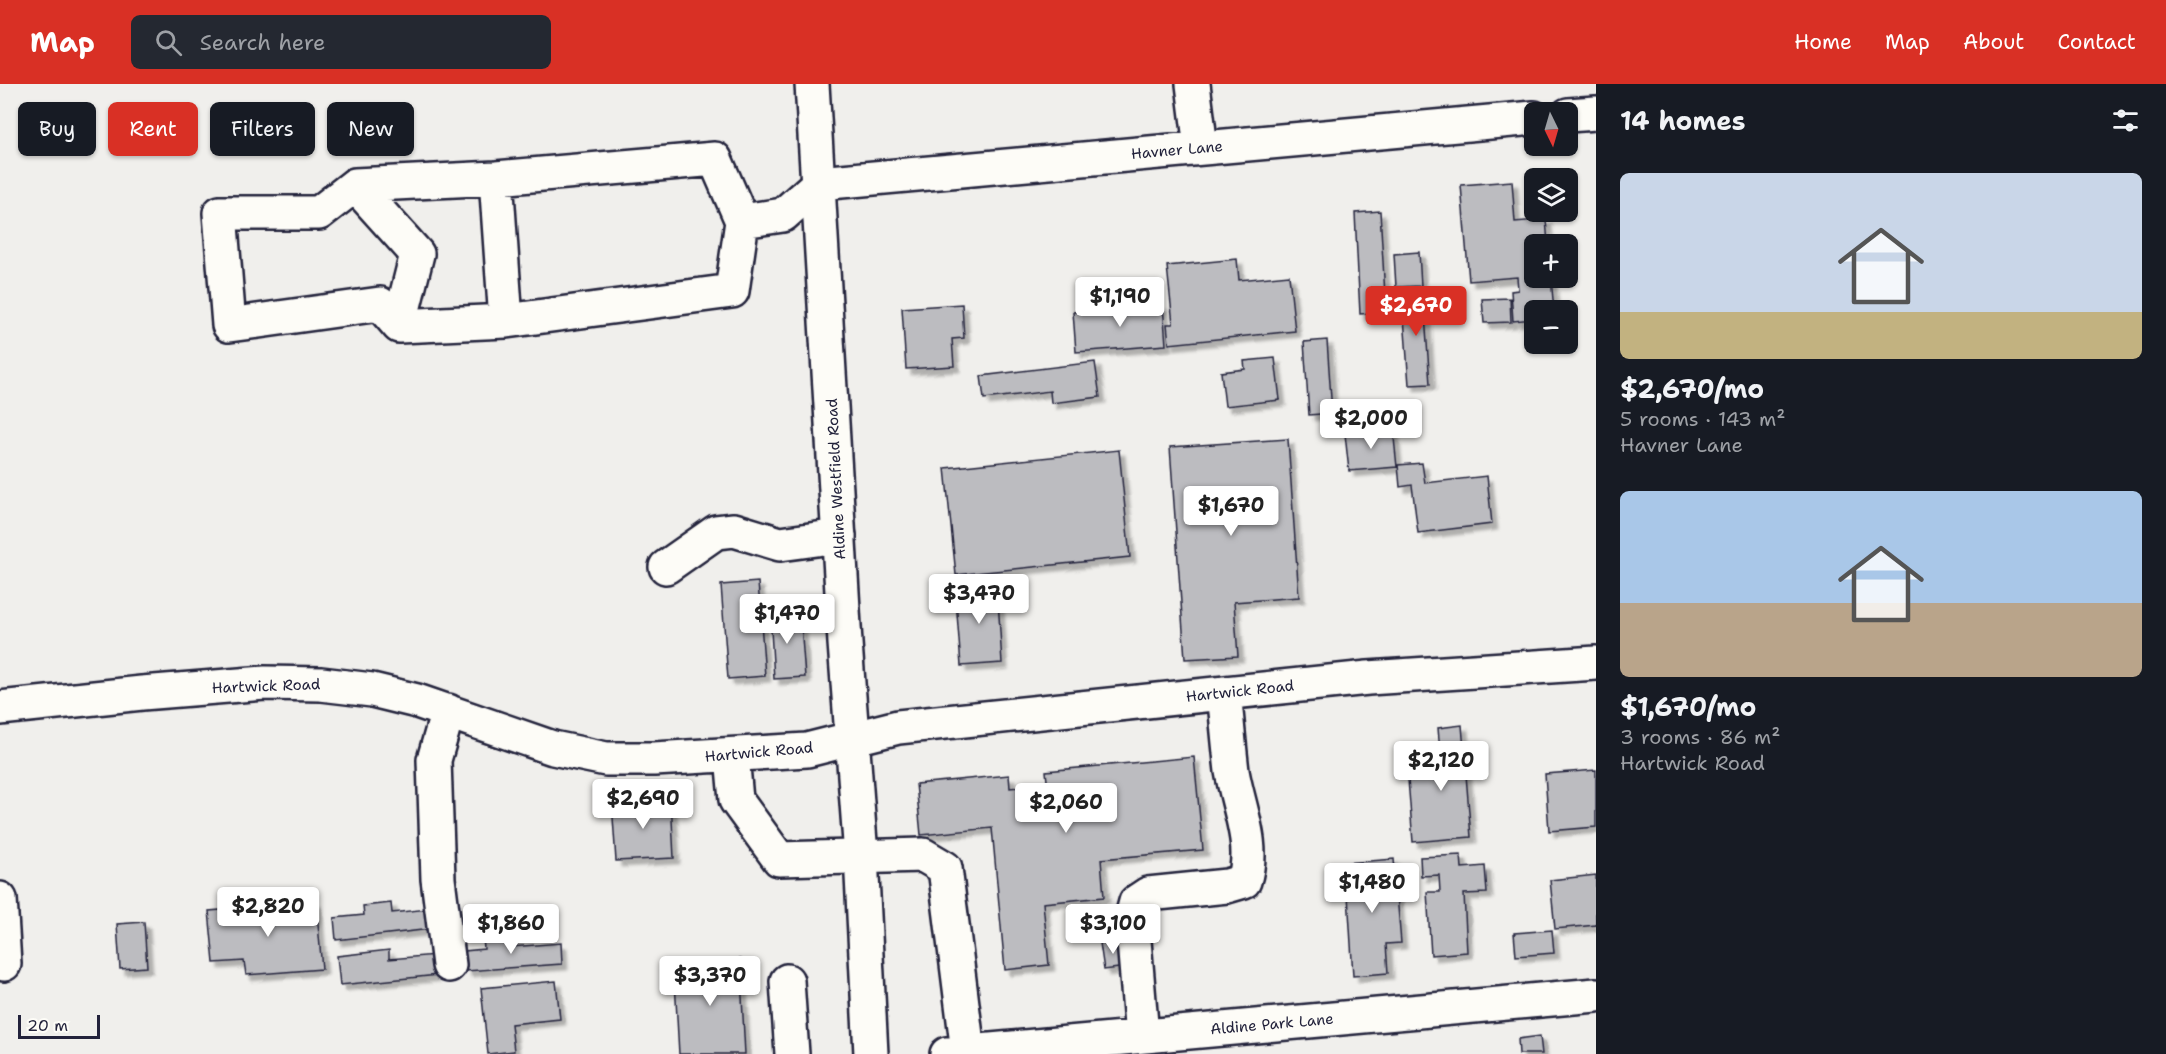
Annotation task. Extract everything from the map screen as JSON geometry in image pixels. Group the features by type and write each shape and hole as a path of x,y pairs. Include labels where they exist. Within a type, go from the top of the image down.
{"street":[{"name":"Aldine Westfield Road","path":"812,84 861,856 871,1054"},
{"path":"1193,84 1201,148"},
{"path":"1578,114 1596,113"},
{"name":"Havner Lane","path":"819,183 1524,119"},
{"path":"715,159 742,221 732,291 506,321 399,327 380,304 229,325 220,213 319,213 356,185 496,178 715,159"},
{"path":"496,178 506,321"},
{"path":"742,221 783,215 819,183"},
{"path":"356,185 417,254 399,327"},
{"path":"666,567 716,532 734,530 780,544 839,536"},
{"name":"Hartwick Road","path":"1,714 142,693 265,683 321,684 372,690 417,700 554,747 606,759 654,759 807,750 898,727 1368,678 1596,663"},
{"path":"1142,1036 1132,917 1136,902 1148,894 1227,886 1244,881 1248,867 1243,811 1233,773 1224,693"},
{"path":"448,711 434,760 438,879 449,965"},
{"path":"732,755 736,800 779,859 923,855 945,868 958,1053"},
{"path":"0,899 4,964"},
{"path":"787,981 792,1054"},
{"name":"Aldine Park Lane","path":"958,1053 1596,994"}],"building":[{"path":"1512,181 1515,222 1546,222 1547,234 1524,234 1524,288 1552,288 1553,300 1524,300 1524,320 1513,321 1511,291 1518,290 1517,277 1469,281 1461,185"},
{"path":"1380,211 1386,312 1360,314 1355,213"},
{"path":"1419,252 1421,286 1396,287 1394,254"},
{"path":"1237,259 1239,280 1289,275 1295,331 1169,344 1167,324 1173,324 1167,266"},
{"path":"1423,288 1430,384 1409,385 1402,290"},
{"path":"1510,298 1511,322 1484,323 1482,299"},
{"path":"962,304 964,338 952,339 954,366 906,369 902,308"},
{"path":"1163,305 1166,345 1076,352 1073,312"},
{"path":"1327,340 1332,413 1309,415 1304,342"},
{"path":"1275,358 1280,400 1225,406 1221,372 1245,369 1244,361"},
{"path":"1095,362 1100,397 1051,403 1050,391 984,399 981,376"},
{"path":"1393,428 1397,467 1349,471 1345,434"},
{"path":"1288,439 1299,597 1234,602 1238,656 1185,659 1170,447"},
{"path":"1119,450 1130,557 956,575 945,468"},
{"path":"1422,463 1425,483 1487,476 1492,524 1418,533 1412,485 1400,487 1398,465"},
{"path":"758,582 765,676 728,679 721,585"},
{"path":"997,584 1002,663 961,666 955,587"},
{"path":"800,611 805,677 774,679 770,614"},
{"path":"1462,725 1471,837 1413,842 1407,767 1441,764 1438,728"},
{"path":"1194,757 1203,850 1101,859 1104,897 1043,903 1049,965 1005,970 992,828 921,835 916,784 1009,775 1010,788 1033,786 1034,803 1049,801 1046,771"},
{"path":"1596,770 1596,827 1549,831 1545,774"},
{"path":"671,800 674,858 616,861 612,803"},
{"path":"1461,855 1462,868 1485,866 1487,893 1464,894 1467,952 1431,955 1427,892 1440,892 1439,875 1421,876 1420,857"},
{"path":"1394,859 1401,943 1386,944 1388,973 1353,976 1346,863"},
{"path":"1596,875 1596,925 1555,929 1550,880"},
{"path":"316,902 322,969 246,975 244,961 214,963 209,911"},
{"path":"391,903 392,913 428,909 431,929 336,940 334,918 364,915 363,906"},
{"path":"144,922 147,967 120,969 117,924"},
{"path":"1552,930 1554,953 1516,956 1514,933"},
{"path":"510,936 510,947 561,943 562,964 466,971 464,951 484,949 483,938"},
{"path":"1122,940 1126,967 1104,970 1100,943"},
{"path":"389,950 389,959 436,955 438,975 340,985 337,956"},
{"path":"740,959 745,1054 679,1054 674,963"},
{"path":"556,981 560,1019 511,1024 514,1051 488,1054 481,988"},
{"path":"1540,1036 1542,1054 1519,1054 1518,1039"}]}
